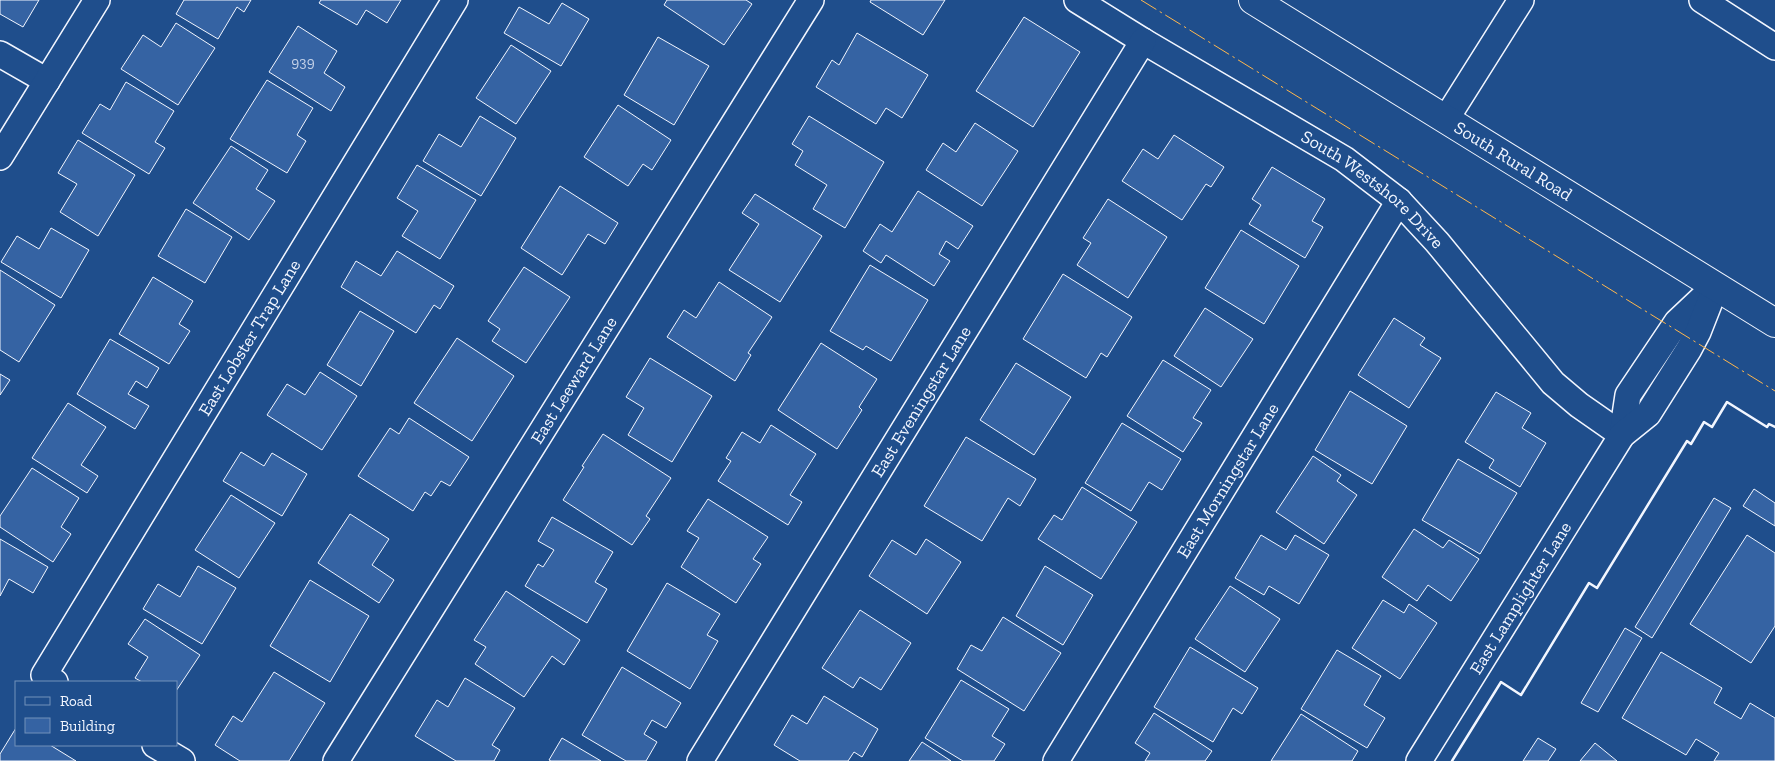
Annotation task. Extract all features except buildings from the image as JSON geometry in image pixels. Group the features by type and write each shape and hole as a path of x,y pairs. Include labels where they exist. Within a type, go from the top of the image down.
{"main road":[{"name":"South Rural Road","path":"1253,0 1775,322"}],"street":[{"path":"0,157 97,0"},
{"name":"East Lobster Trap Lane","path":"49,679 455,0"},
{"name":"East Leeward Lane","path":"336,761 811,0"},
{"name":"South Westshore Drive","path":"1077,0 1344,159 1399,201 1437,242 1553,383 1579,405 1622,435"},
{"path":"1446,119 1521,0"},
{"path":"1702,0 1775,47"},
{"name":"East Eveningstar Lane","path":"700,761 1143,41"},
{"path":"0,54 47,81"},
{"name":"East Morningstar Lane","path":"1056,761 1399,201"},
{"name":"East Lamplighter Lane","path":"1419,761 1622,435 1648,414 1689,349 1698,332 1716,286"},
{"path":"157,746 182,761"}],"wall":[{"path":"1452,761 1501,682 1521,695 1589,583 1597,588 1687,441 1691,444 1704,422 1712,427 1727,402 1767,427 1769,424 1775,427"}],"power":[{"path":"1141,0 1775,391"}]}
